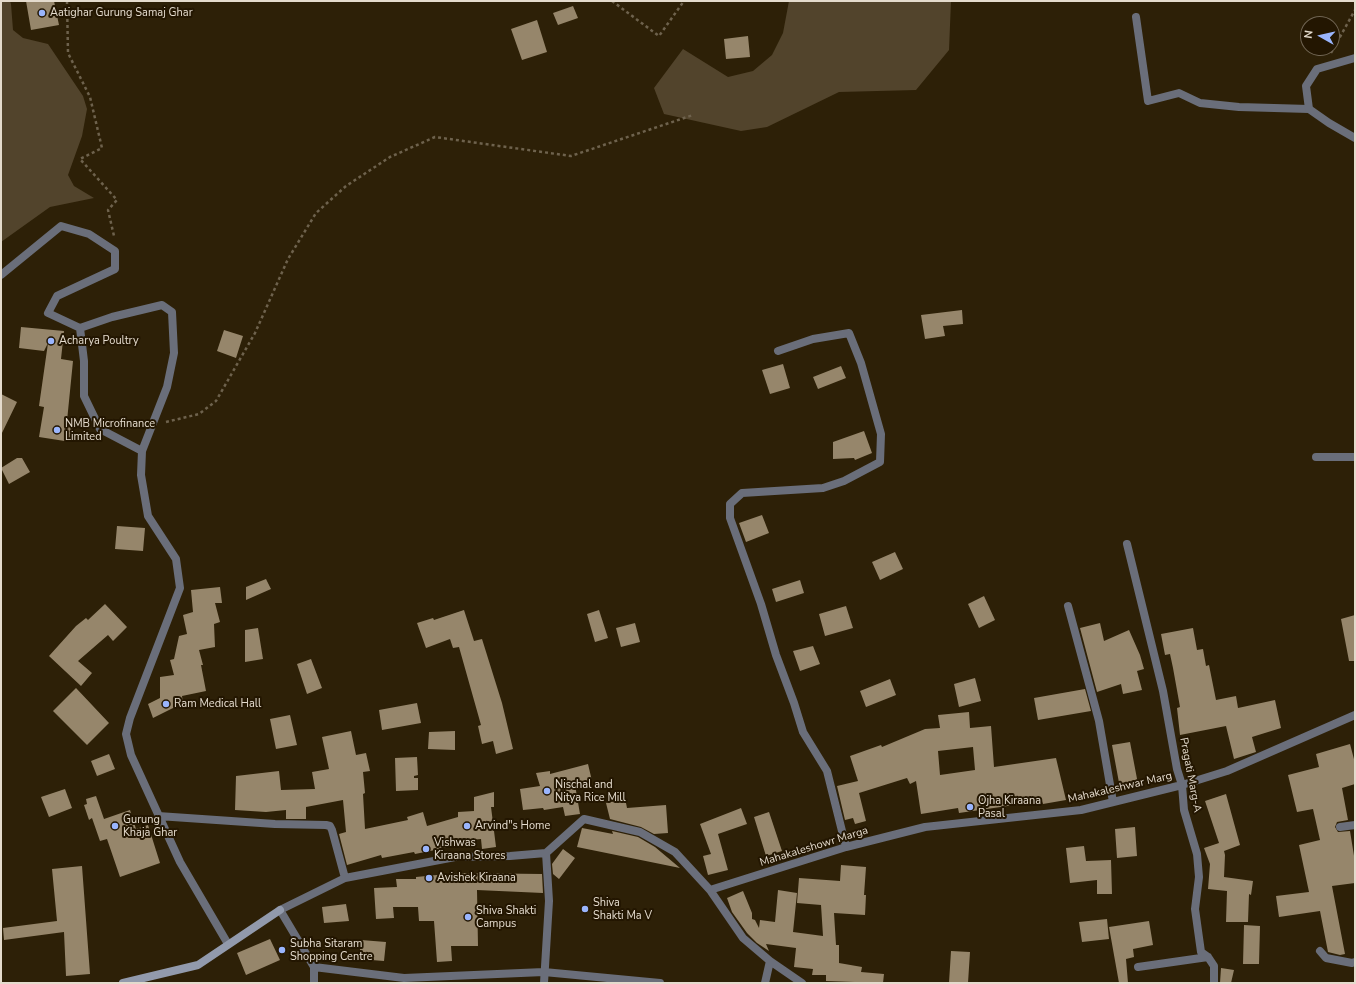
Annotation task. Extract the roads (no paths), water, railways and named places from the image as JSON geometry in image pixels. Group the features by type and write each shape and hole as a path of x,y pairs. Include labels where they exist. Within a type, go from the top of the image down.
{"main road":[{"path":"124,983 198,965 280,910"}],"street":[{"path":"1136,16 1148,101 1180,93 1200,103 1239,107 1309,108 1329,123 1355,138"},
{"path":"1309,108 1306,86 1317,69 1355,58"},
{"path":"1,276 61,226 89,234 115,251 115,270 57,296 48,313 80,328 112,317 162,306 172,312 174,353 166,387 142,451 142,474 148,516 176,559 180,588 130,718 126,734 131,755 180,862 228,944"},
{"path":"80,328 84,361 84,396 100,429 142,451"},
{"path":"778,351 813,338 849,333 860,362 881,434 880,462 844,481 823,488 742,493 730,504 730,518 761,604 776,656 794,703 803,732 827,771 846,846"},
{"path":"1316,457 1355,457"},
{"name":"Pragati Marg-A","path":"1127,544 1163,691 1182,785 1184,810 1197,854 1199,877 1195,909 1201,952 1208,957 1214,966 1214,983"},
{"path":"1068,606 1098,721 1113,802"},
{"name":"Mahakaleshwar Marg","path":"925,827 1081,810 1182,785 1227,771 1355,715"},
{"path":"158,816 330,826 345,878"},
{"path":"314,983 314,967 280,910 345,878 454,857 510,856 546,853 584,819 640,832 659,841 675,852 710,890 743,938 770,961 802,983"},
{"path":"1340,827 1355,825"},
{"name":"Mahakaleshowr Marga","path":"710,890 846,846 925,827"},
{"path":"544,983 549,901 546,853"},
{"path":"1320,951 1326,958 1352,963 1355,962"},
{"path":"1138,967 1208,957"},
{"path":"765,983 770,961"},
{"path":"314,967 404,978 544,972 660,983"}],"place":[{"name":"Aatighar Gurung Samaj Ghar","path":"42,13"},
{"name":"Acharya Poultry","path":"51,341"},
{"name":"NMB Microfinance Limited","path":"57,430"},
{"name":"Ram Medical Hall","path":"166,704"},
{"name":"Nischal and Nitya Rice Mill","path":"547,791"},
{"name":"Ojha Kiraana Pasal","path":"970,807"},
{"name":"Gurung Khaja Ghar","path":"115,826"},
{"name":"Arvind\"s Home","path":"467,826"},
{"name":"Vishwas Kiraana Stores","path":"426,849"},
{"name":"Avishek Kiraana","path":"429,878"},
{"name":"Shiva Shakti Ma V","path":"585,909"},
{"name":"Shiva Shakti Campus","path":"468,917"},
{"name":"Subha Sitaram Shopping Centre","path":"282,950"}]}
